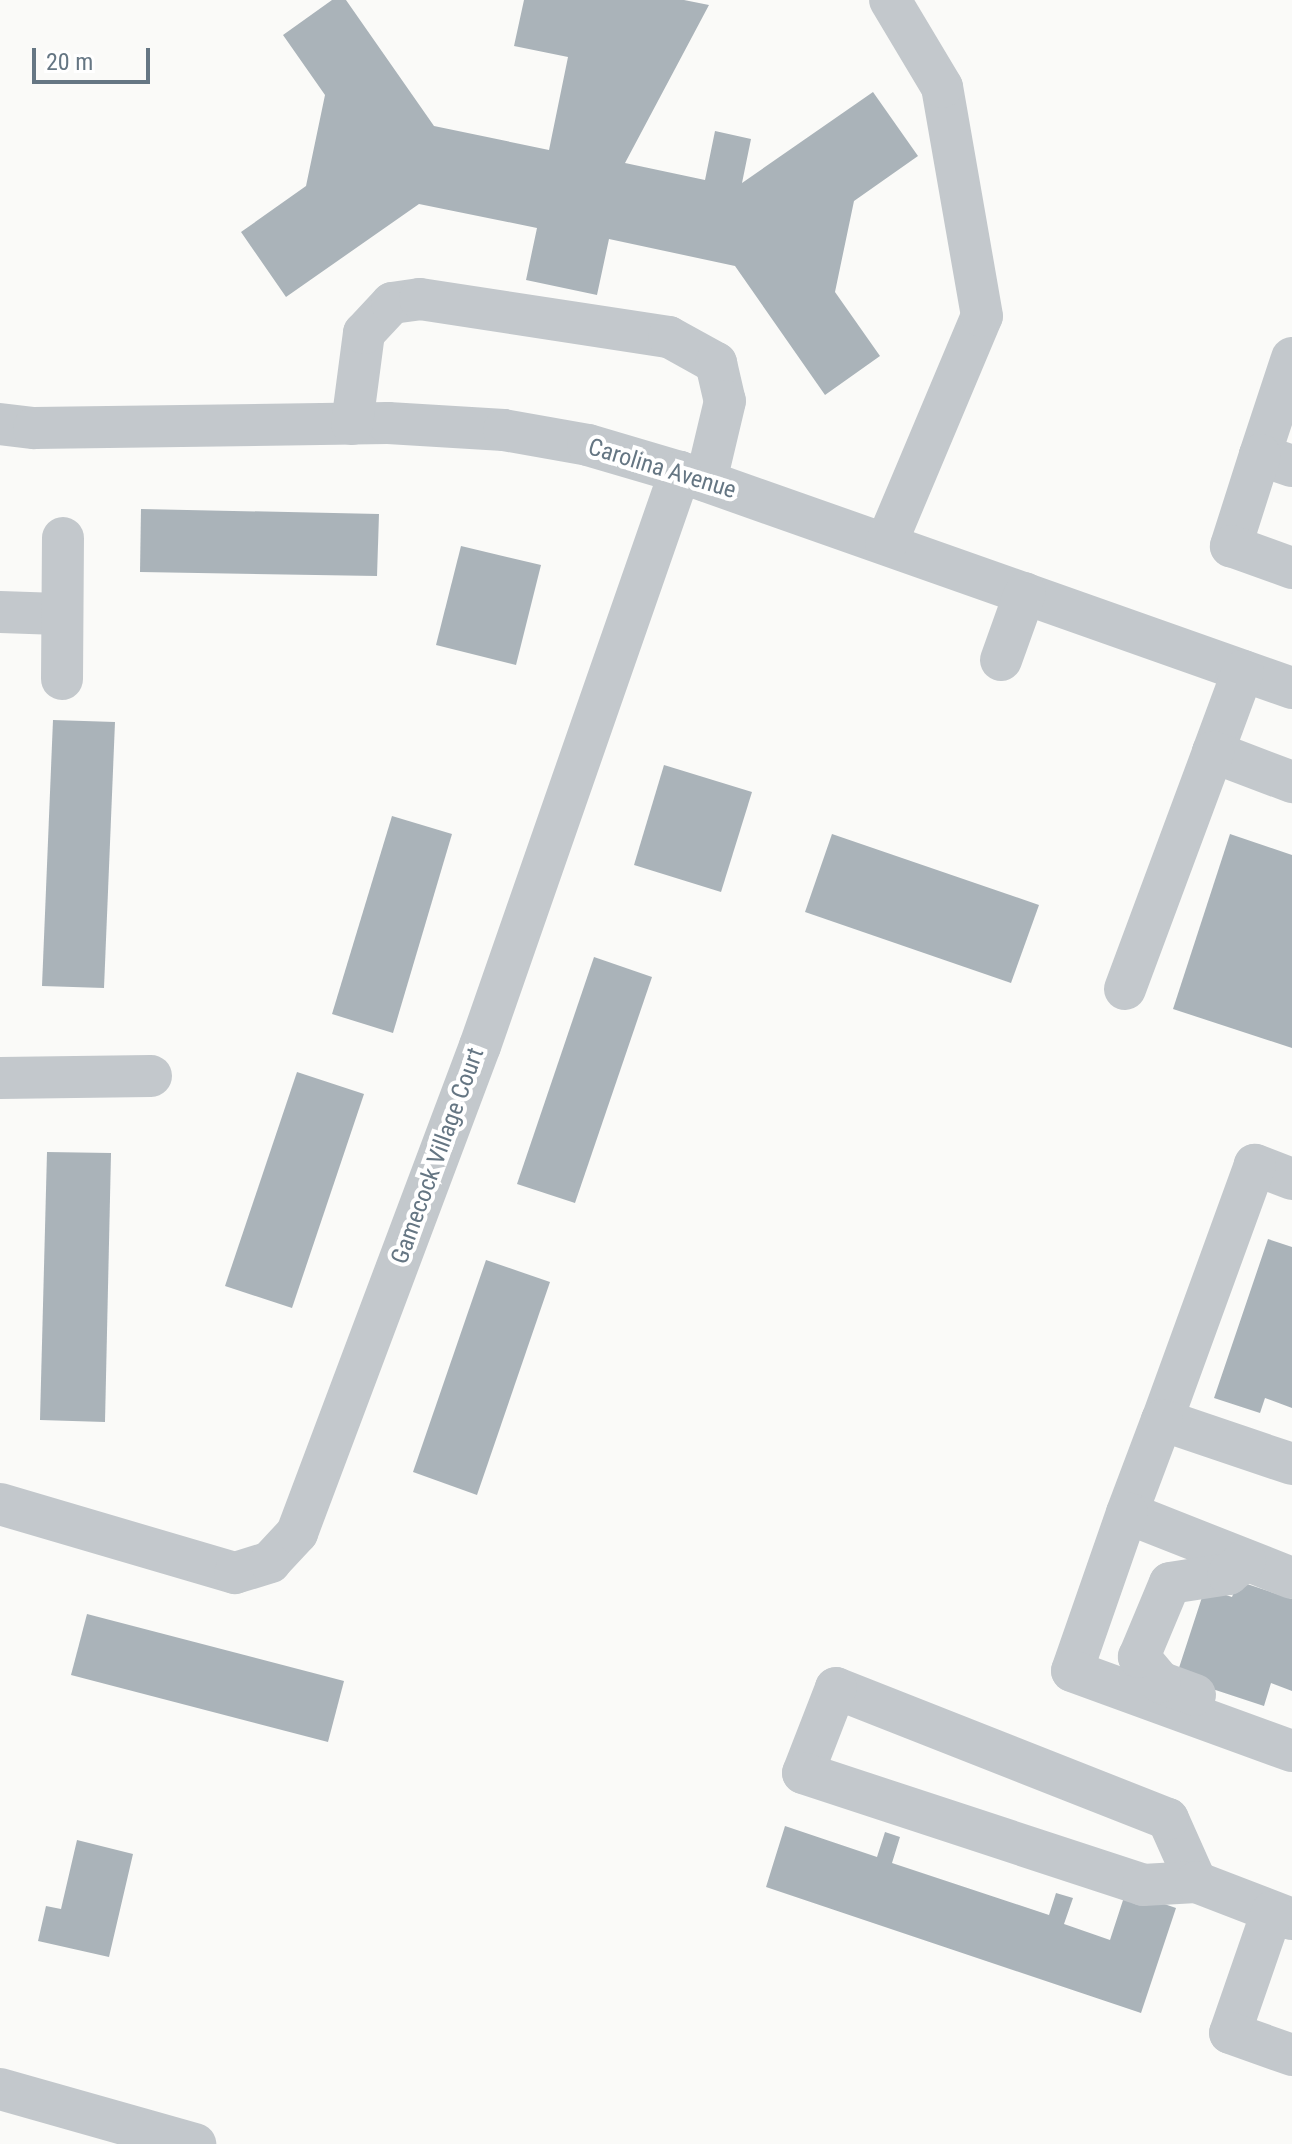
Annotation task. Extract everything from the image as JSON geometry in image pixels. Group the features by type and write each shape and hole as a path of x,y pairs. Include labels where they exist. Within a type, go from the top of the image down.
{"street":[{"path":"886,544 982,316 942,87 890,0"},
{"name":"Gamecock Village Court","path":"0,1504 235,1573 270,1562 297,1533 693,476 725,401 716,363 669,337 420,299 392,303 364,333 352,424"},
{"path":"1292,358 1276,461 1231,546 1292,568"},
{"name":"Carolina Avenue","path":"0,424 34,428 352,424 504,430 588,445 693,476 1292,688"},
{"path":"62,679 59,614 63,538"},
{"path":"1001,660 1025,593"},
{"path":"0,612 59,614"},
{"path":"1125,989 1243,671"},
{"path":"1213,752 1292,782"},
{"path":"0,1078 151,1076"},
{"path":"1277,1745 1072,1671 1255,1165 1292,1179"},
{"path":"1162,1420 1292,1464"},
{"path":"1127,1513 1292,1578"},
{"path":"1245,1560 1228,1574 1170,1583 1139,1657 1160,1682 1249,1715 1277,1745"},
{"path":"1196,1882 1168,1819 836,1688 803,1773 1143,1885 1196,1882 1282,1915 1230,2033 1292,2055"},
{"path":"0,2089 195,2144"}],"building":[{"path":"332,0 346,0 434,126 549,150 568,57 514,46 524,0 684,0 709,5 625,163 705,180 715,131 751,139 742,183 873,92 918,156 854,201 835,292 880,356 825,395 735,266 609,239 597,295 526,280 537,228 419,204 286,297 241,232 306,186 325,95 283,35"},
{"path":"141,509 379,514 377,576 140,572"},
{"path":"461,546 541,565 516,665 436,645"},
{"path":"53,720 115,722 104,988 42,986"},
{"path":"664,765 752,792 721,892 634,865"},
{"path":"392,816 452,834 393,1033 332,1014"},
{"path":"832,834 1039,905 1011,983 805,912"},
{"path":"1230,834 1292,855 1292,1048 1173,1009"},
{"path":"594,957 652,977 575,1203 517,1184"},
{"path":"297,1072 364,1094 292,1308 225,1286"},
{"path":"47,1152 111,1153 105,1422 40,1420"},
{"path":"1268,1239 1292,1247 1292,1408 1265,1398 1260,1413 1214,1398"},
{"path":"486,1260 550,1282 477,1495 413,1472"},
{"path":"1238,1581 1292,1599 1292,1691 1271,1683 1264,1706 1176,1677 1205,1588 1232,1597"},
{"path":"87,1614 344,1681 328,1742 71,1675"},
{"path":"785,1826 877,1857 885,1832 900,1837 892,1863 1049,1915 1056,1893 1073,1898 1064,1924 1110,1940 1126,1891 1176,1908 1141,2013 766,1887"},
{"path":"77,1840 133,1854 109,1957 38,1941 46,1906 61,1909"}]}
